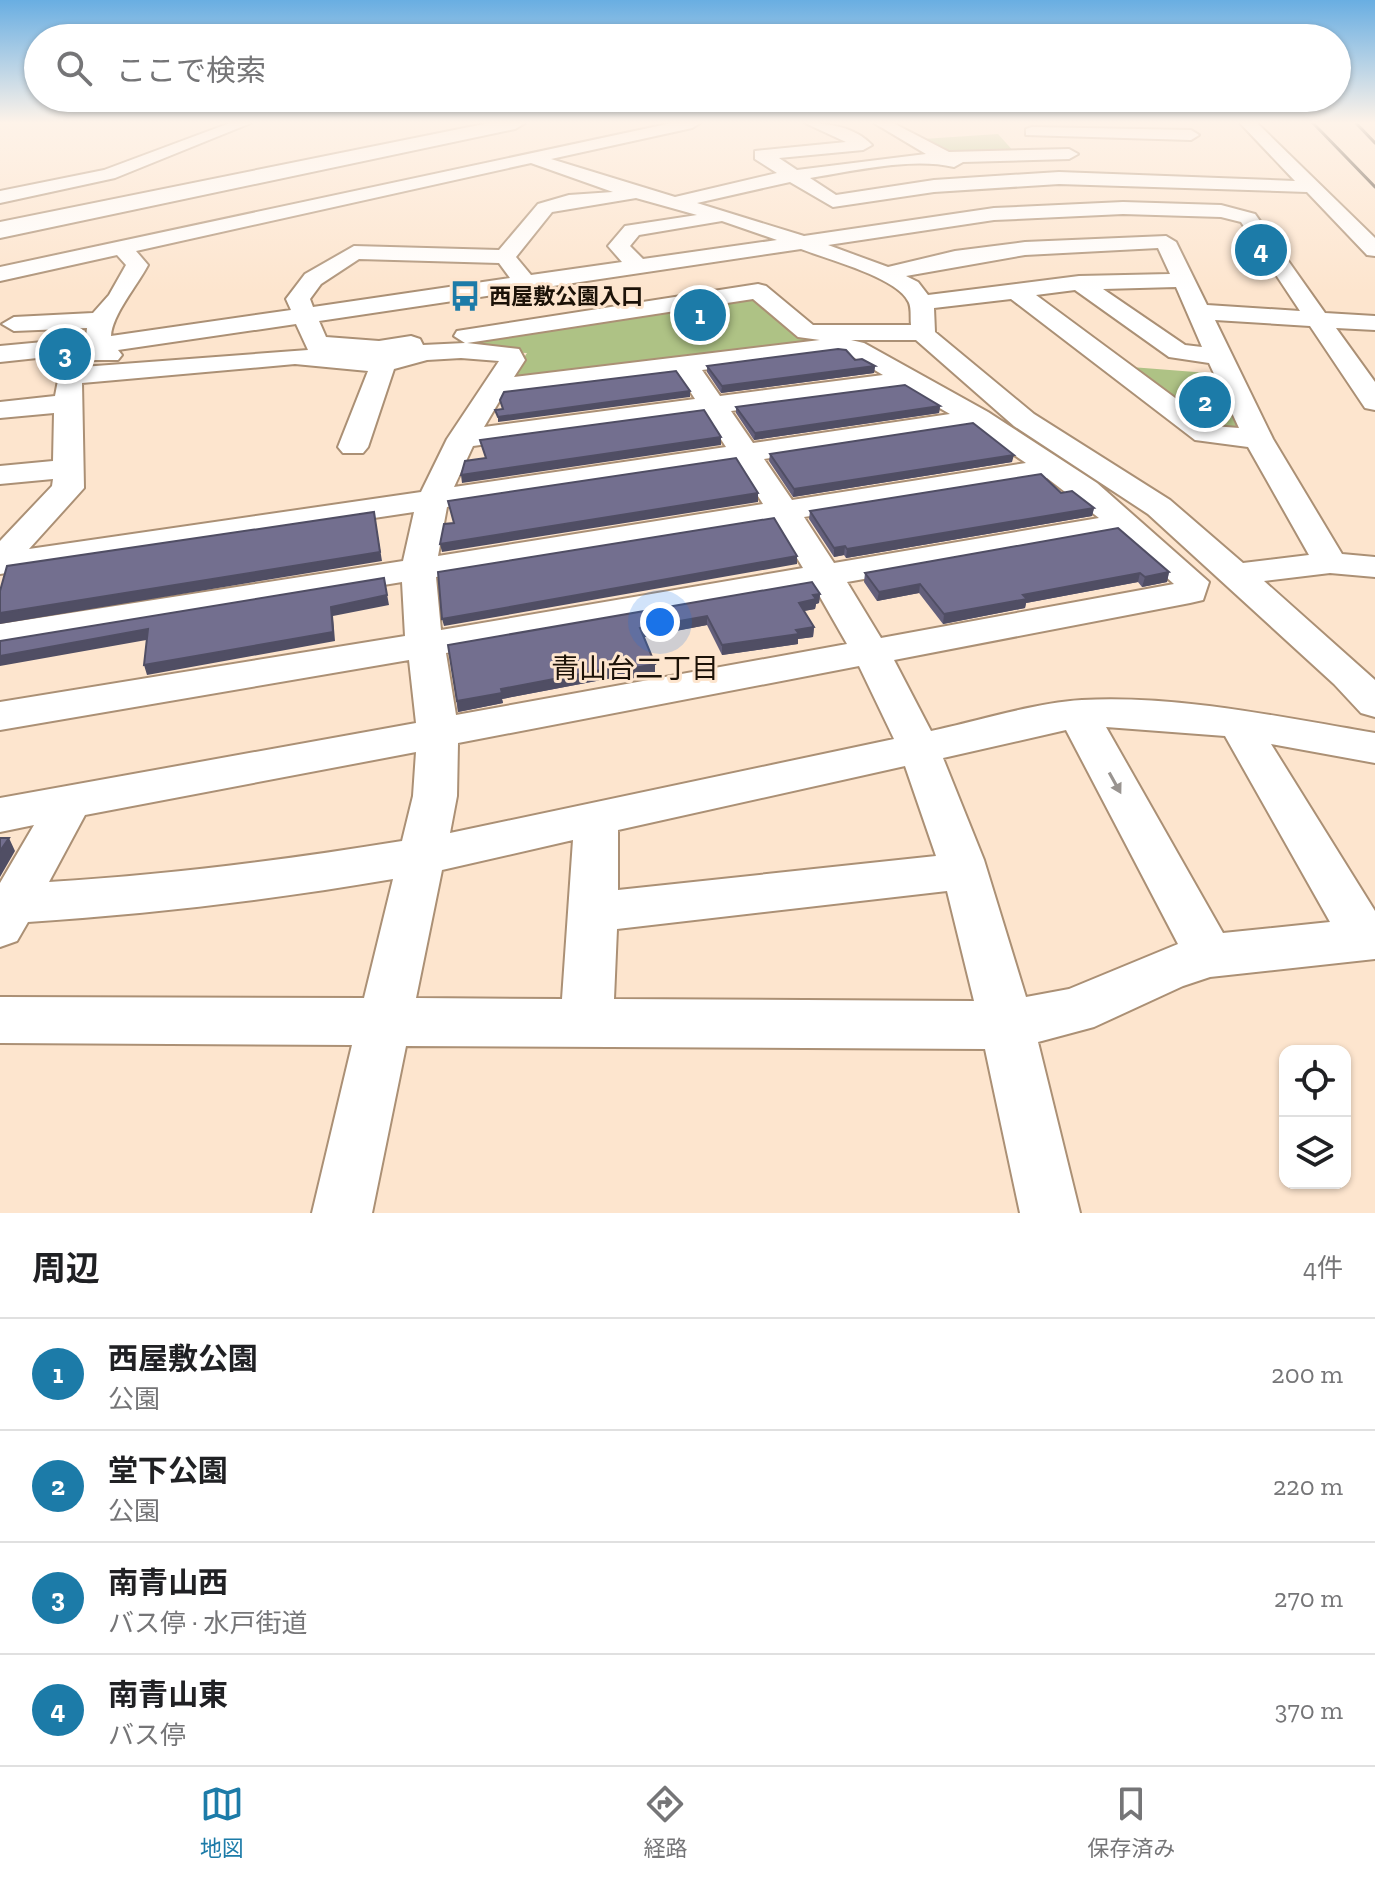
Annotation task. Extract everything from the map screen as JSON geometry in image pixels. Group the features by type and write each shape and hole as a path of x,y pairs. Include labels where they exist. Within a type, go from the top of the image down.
{"highway":[{"path":"0,224 216,180"},
{"path":"0,230 243,180"}],"street":[{"path":"0,197 82,180"},
{"path":"0,274 123,239 423,180"},
{"path":"599,180 723,214 887,274 910,287 922,303 923,333 936,348 1024,420 1159,507 1237,574 1375,704"},
{"path":"679,202 769,180"},
{"path":"800,180 833,201 985,182 1055,180"},
{"path":"981,180 1028,211"},
{"path":"1222,180 1241,207 1237,213"},
{"path":"1250,180 1312,187"},
{"path":"1305,180 1375,250"},
{"path":"505,257 550,206 647,195"},
{"path":"0,354 98,345 1028,211 1123,208 1237,213 1248,218 1375,402"},
{"path":"637,266 619,246 632,230 699,221 723,214"},
{"path":"123,239 137,265 119,298 100,320 97,355 295,356 381,365 415,354 510,354 512,360 462,439 426,525 419,569 437,735 435,796 342,1213"},
{"path":"887,274 919,266 1046,247 1166,242 1181,280 1258,439 1330,563"},
{"path":"505,257 354,252 313,279 300,293 304,315 316,344 379,349 758,291 807,332 923,333"},
{"path":"505,257 556,323"},
{"path":"922,303 1079,283 1181,280"},
{"path":"1079,283 1178,352 1217,356"},
{"path":"1016,291 1205,434 1258,439"},
{"path":"1198,312 1375,323"},
{"path":"14,324 100,320"},
{"path":"0,815 1190,592 1192,582 1086,490 978,418 855,348 837,345 494,388"},
{"path":"0,562 68,488 69,376 295,356"},
{"path":"685,364 829,575 873,653 919,749 963,871 1005,1025 1050,1213"},
{"path":"353,447 381,373 381,365"},
{"path":"462,439 909,379"},
{"path":"0,410 68,403"},
{"path":"0,562 978,418"},
{"path":"0,475 69,468"},
{"path":"0,636 1052,468"},
{"path":"0,716 1125,523"},
{"path":"1237,574 1330,563 1375,567"},
{"path":"7,915 277,880 423,856 1078,714 1114,712 1238,724 1375,748"},
{"path":"1078,714 1210,956"},
{"path":"0,1020 1005,1025 1075,1011 1170,968 1210,956 1370,938 1238,724"},
{"path":"7,915 69,804"},
{"path":"586,1023 594,912 596,817"},
{"path":"594,912 963,871"}],"green space":[{"path":"749,295 805,337 911,338 827,342 509,380 527,353 412,349"},
{"path":"1131,367 1221,374 1246,431 1215,430"}],"building":[{"path":"846,350 855,360 862,359 875,366 722,386 707,366"},
{"path":"676,371 690,391 498,417 495,410 503,409 500,400 504,392"},
{"path":"905,385 940,406 755,433 736,407"},
{"path":"704,410 721,437 461,475 465,461 486,458 480,440"},
{"path":"973,423 1014,455 794,489 770,454"},
{"path":"736,458 758,493 440,544 444,524 454,523 448,501"},
{"path":"1041,474 1061,493 1072,491 1094,508 847,549 845,546 834,548 810,511"},
{"path":"374,512 380,552 0,613 0,591 7,566"},
{"path":"774,518 797,556 442,619 438,572"},
{"path":"1118,528 1169,572 1145,577 1140,573 1081,584 1023,595 1027,599 944,614 920,584 879,592 865,573"},
{"path":"384,578 387,595 331,607 333,632 144,665 148,629 0,656 0,641"},
{"path":"812,582 820,594 813,595 816,599 799,603 814,627 796,630 799,634 722,645 707,616 640,628 655,664 613,672 611,668 501,689 502,693 457,701 448,645"},
{"path":"0,838 9,838 0,851"}],"railway":[{"path":"1368,180 1375,187"}],"place":[{"name":"南青山東","path":"1261,250"},
{"name":"西屋敷公園入口","path":"465,296"},
{"name":"西屋敷公園","path":"700,315"},
{"name":"南青山西","path":"65,354"},
{"name":"堂下公園","path":"1205,402"}],"district":[{"name":"青山台二丁目","path":"635,668"}]}
